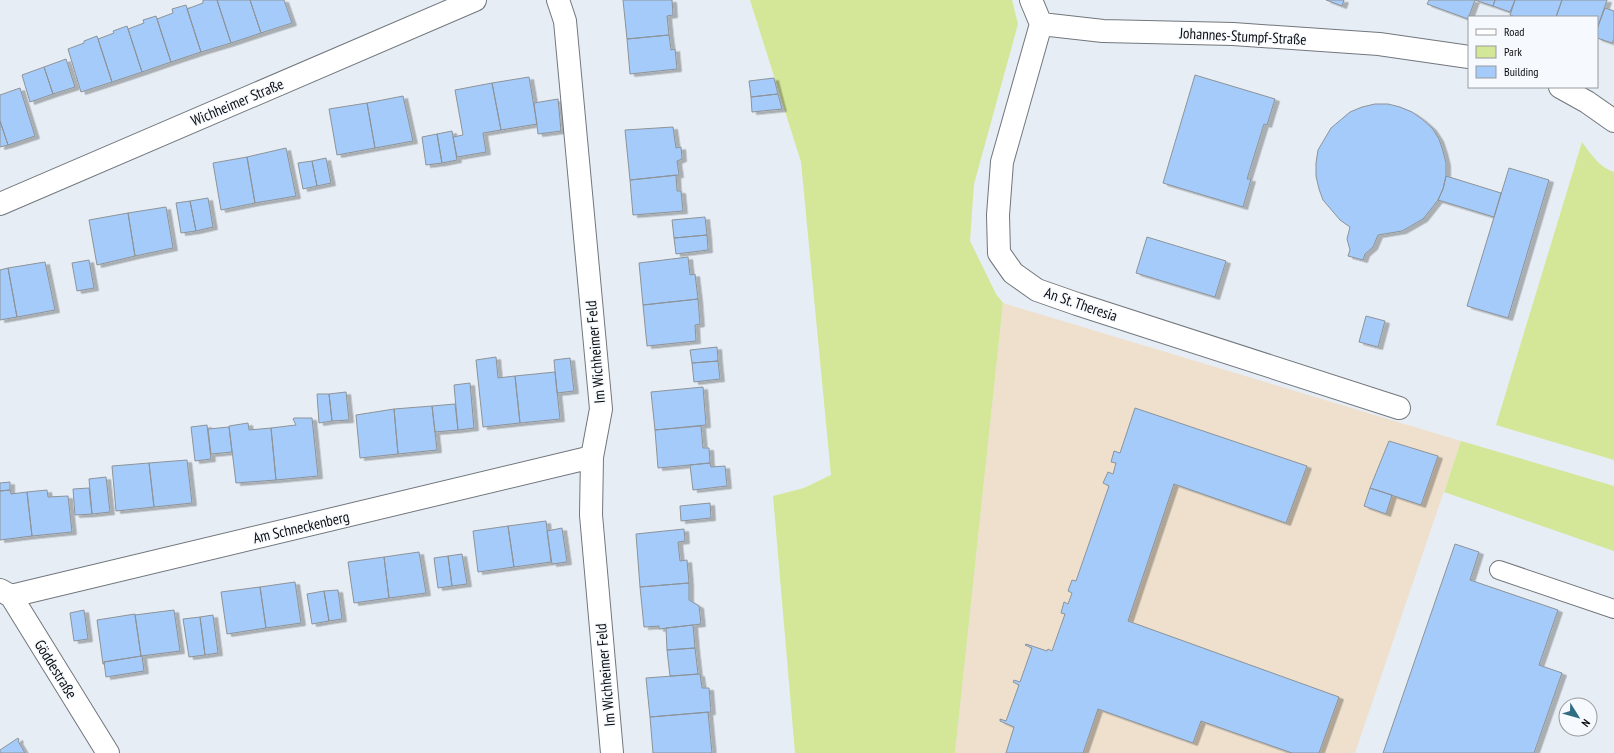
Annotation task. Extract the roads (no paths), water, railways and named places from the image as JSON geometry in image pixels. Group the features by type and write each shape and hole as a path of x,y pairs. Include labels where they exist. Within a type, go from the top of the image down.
{"street":[{"name":"Wichheimer Straße","path":"0,204 475,0"},
{"name":"Im Wichheimer Feld","path":"558,0 565,21 601,409 592,457 591,515 612,753"},
{"path":"1031,0 1041,24"},
{"name":"Johannes-Stumpf-Straße","path":"1041,24 1103,31 1233,34 1379,44 1468,57"},
{"name":"An St. Theresia","path":"1041,24 1002,162 998,215 999,253 1013,273 1037,290 1399,408"},
{"path":"1562,88 1587,102 1614,121"},
{"name":"Am Schneckenberg","path":"6,593 592,457"},
{"name":"Göddestraße","path":"6,593 108,753"}],"lane":[{"path":"1499,570 1614,609"}]}
